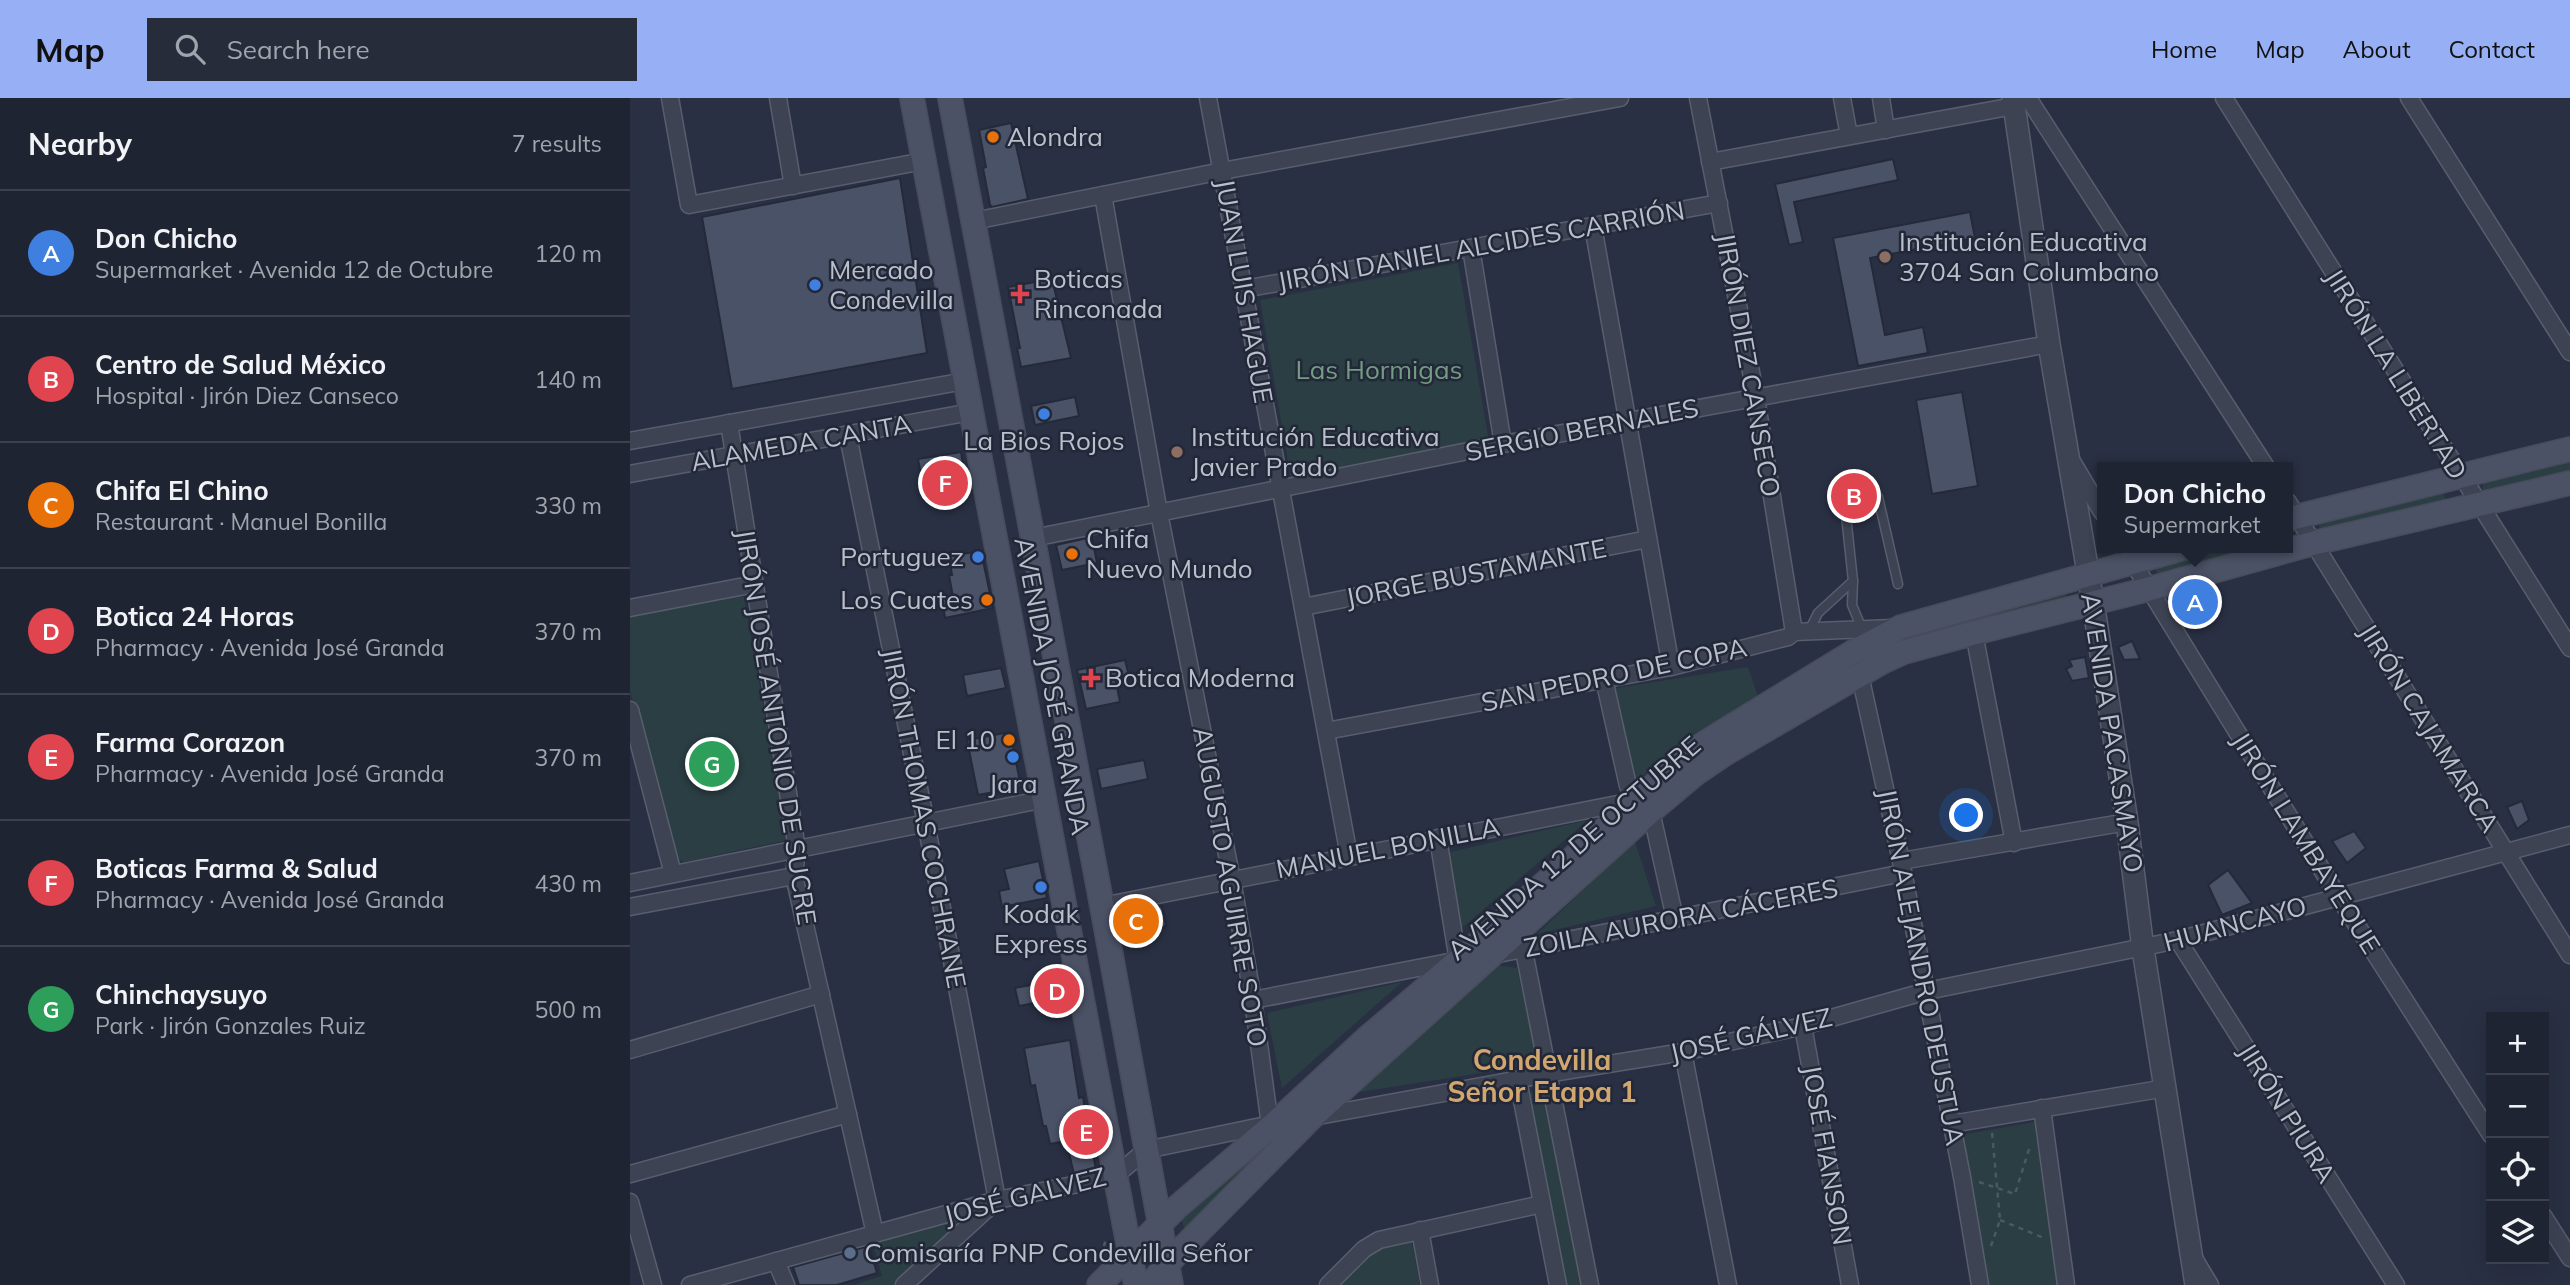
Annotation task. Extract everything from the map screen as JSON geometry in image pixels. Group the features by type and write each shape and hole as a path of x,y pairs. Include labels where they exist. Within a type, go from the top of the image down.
{"main road":[{"name":"AVENIDA JOSÉ GRANDA","path":"912,98 1136,1285"},
{"name":"AVENIDA JOSÉ GRANDA","path":"950,98 1169,1274"},
{"path":"960,353 965,359 981,362 997,351"},
{"path":"978,443 985,430 997,424 1008,430 1014,439"},
{"path":"2293,513 2460,477 2570,449"},
{"name":"AVENIDA 12 DE OCTUBRE","path":"2293,549 2570,483"},
{"name":"AVENIDA 12 DE OCTUBRE","path":"1099,1285 1159,1224 1366,1039 1641,803 1904,652 2278,553"},
{"name":"AVENIDA 12 DE OCTUBRE","path":"1150,1285 1169,1274 1311,1118 1492,955 1522,940 1641,803 1693,750 1853,652 1900,627 2088,574 2128,555"}],"street":[{"path":"670,98 689,205 924,161"},
{"path":"778,98 793,186"},
{"name":"JUAN LUIS HAGUE","path":"1209,98 1349,856"},
{"path":"974,221 1222,171 1620,98"},
{"name":"JIRÓN DIEZ CANSECO","path":"1698,98 1802,632"},
{"path":"1842,98 1849,136"},
{"path":"1881,98 1886,130"},
{"name":"JIRÓN LA LIBERTAD","path":"2224,98 2570,648"},
{"path":"2409,98 2570,352"},
{"path":"1710,162 1886,130 2018,101 2263,462"},
{"name":"AVENIDA PACASMAYO","path":"2018,101 2049,344 2093,602 2127,822 2143,949 2196,1285"},
{"name":"AUGUSTO AGUIRRE SOTO","path":"1103,195 1159,513 1232,880 1272,1124"},
{"name":"JIRÓN DANIEL ALCIDES CARRIÓN","path":"1244,289 1719,203"},
{"path":"1593,226 1671,667"},
{"path":"1471,248 1503,444"},
{"name":"SERGIO BERNALES","path":"1032,538 1503,444 2049,344"},
{"name":"ALAMEDA CANTA","path":"630,441 965,381"},
{"name":"ALAMEDA CANTA","path":"630,474 971,412"},
{"name":"JIRÓN JOSÉ ANTONIO DE SUCRE","path":"729,423 797,849 794,876 875,1234"},
{"name":"JIRÓN THOMAS COCHRANE","path":"848,436 926,823 997,1200"},
{"path":"2068,455 2097,504"},
{"name":"JIRÓN CAJAMARCA","path":"2293,516 2314,543 2570,955"},
{"name":"JORGE BUSTAMANTE","path":"1303,607 1648,539"},
{"name":"JIRÓN LAMBAYEQUE","path":"2128,555 2338,896 2486,1127"},
{"path":"630,608 755,584"},
{"name":"SAN PEDRO DE COPA","path":"1326,731 1671,667 1802,632 1900,627"},
{"path":"1974,633 2014,843"},
{"name":"JIRÓN ALEJANDRO DEUSTUA","path":"1853,652 1927,991 1980,1285"},
{"path":"1604,680 1628,786 1641,803 1675,919"},
{"path":"630,710 673,874"},
{"path":"630,883 1045,799"},
{"name":"MANUEL BONILLA","path":"1102,906 1438,838 1641,803"},
{"name":"ZOILA AURORA CÁCERES","path":"1522,940 1675,919 1902,867 2127,822"},
{"name":"HUANCAYO","path":"2143,949 2570,835"},
{"path":"1438,838 1459,961"},
{"path":"630,907 794,876"},
{"path":"1522,940 1590,1285"},
{"name":"JIRÓN PIURA","path":"2178,940 2396,1285"},
{"name":"JOSÉ GÁLVEZ","path":"1272,1124 1683,1052 1803,1026 1927,991 2143,949"},
{"name":"ZOILA AURORA CÁCERES","path":"1253,1000 1492,955"},
{"path":"630,1050 821,995"},
{"name":"JOSÉ FIANSON","path":"1803,1026 1850,1285"},
{"path":"1683,1052 1728,1285"},
{"path":"1518,1080 1558,1285"},
{"path":"1951,1124 2166,1088"},
{"path":"2042,1108 2066,1285"},
{"path":"630,1174 848,1114"},
{"name":"JOSÉ GALVEZ","path":"690,1285 997,1200 1114,1177 1146,1150 1272,1124"},
{"path":"905,1285 997,1200"},
{"path":"630,1202 653,1285"},
{"path":"1328,1285 1364,1249 1379,1240 1542,1205"},
{"path":"2549,1225 2570,1258"},
{"path":"1420,1230 1430,1285"},
{"path":"2192,1256 2210,1285"},
{"path":"776,1261 786,1285"}],"lane":[{"path":"1862,629 1852,605 1853,581 1845,506 1847,498 1871,493 1878,497 1898,584"},
{"path":"1802,632 1818,613 1853,581"}],"path":[{"path":"1992,1130 2000,1220 2060,1245"},
{"path":"1962,1177 2015,1194 2030,1144"}],"green space":[{"name":"Las Hormigas","path":"1458,263 1489,441 1291,478 1260,300"},
{"path":"2570,457 2570,473 2487,494 2482,489 2485,479"},
{"path":"2442,490 2447,502 2320,531 2322,522"},
{"path":"2205,553 2256,553 2159,577 2154,566"},
{"path":"2064,589 2068,603 1874,660 1892,640"},
{"path":"744,597 787,837 783,841 684,862 678,859 630,691 630,616"},
{"path":"1748,667 1759,700 1687,737 1632,785 1611,689"},
{"path":"1588,820 1457,932 1446,853"},
{"path":"1634,842 1656,906 1537,934"},
{"path":"1494,965 1517,968 1538,1064 1353,1093"},
{"path":"1402,982 1282,1088 1267,1013"},
{"path":"1542,1089 1583,1285 1564,1285 1526,1094"},
{"path":"2034,1122 2058,1285 1984,1285 1956,1136"},
{"path":"1257,1147 1258,1153 1185,1230 1180,1217"},
{"path":"967,1216 895,1285 853,1285 882,1276 873,1243"},
{"path":"1408,1238 1412,1243 1420,1285 1335,1285 1375,1248"}],"building":[{"path":"1011,123 1028,199 992,207 983,168 986,167 979,130"},
{"path":"1893,159 1898,180 1794,202 1803,242 1789,245 1775,184"},
{"name":"Mercado Condevilla","path":"900,178 927,353 732,389 702,217"},
{"path":"1970,212 1975,238 1870,258 1885,335 1923,327 1928,353 1858,366 1833,238"},
{"path":"1052,279 1071,358 1021,367 1008,287"},
{"path":"1962,392 1978,486 1932,494 1916,400"},
{"path":"1075,397 1079,416 1035,425 1031,406"},
{"path":"961,452 967,488 925,496 918,459"},
{"path":"1092,537 1097,563 1062,570 1056,545"},
{"path":"981,551 993,608 945,618 942,599 953,597 949,556"},
{"path":"2132,641 2140,659 2124,660 2118,647"},
{"path":"2085,657 2089,678 2072,681 2066,669 2072,666 2069,660"},
{"path":"1125,660 1130,680 1116,682 1120,702 1086,709 1077,670"},
{"path":"1001,668 1006,688 967,696 963,675"},
{"path":"1010,732 1021,787 978,795 967,740"},
{"path":"1144,760 1148,779 1101,789 1097,769"},
{"path":"2522,801 2529,820 2517,829 2507,807"},
{"path":"2354,831 2366,848 2347,863 2332,841"},
{"path":"1039,861 1047,898 1002,907 999,891 1009,889 1004,869"},
{"path":"2228,870 2252,903 2222,915 2208,885"},
{"path":"1162,906 1166,926 1128,934 1124,914"},
{"path":"1059,980 1063,998 1019,1006 1015,988"},
{"path":"1070,1040 1079,1098 1083,1097 1096,1170 1074,1174 1066,1141 1050,1144 1046,1126 1043,1126 1035,1085 1031,1086 1024,1048"},
{"name":"Comisaría PNP Condevilla Señor","path":"869,1246 877,1273 837,1285 799,1285 793,1267"}],"place":[{"name":"Alondra","path":"993,137"},
{"name":"Institución Educativa 3704 San Columbano","path":"1885,257"},
{"name":"Mercado Condevilla","path":"815,285"},
{"name":"Boticas Rinconada","path":"1020,294"},
{"name":"La Bios Rojos","path":"1044,414"},
{"name":"Institución Educativa Javier Prado","path":"1177,452"},
{"name":"Boticas Farma & Salud","path":"945,483"},
{"name":"Centro de Salud México","path":"1854,496"},
{"name":"Chifa Nuevo Mundo","path":"1072,554"},
{"name":"Portuguez","path":"978,557"},
{"name":"Los Cuates","path":"987,600"},
{"name":"Don Chicho","path":"2195,602"},
{"name":"Botica Moderna","path":"1091,678"},
{"name":"El 10","path":"1009,740"},
{"name":"Jara","path":"1013,757"},
{"name":"Chinchaysuyo","path":"712,764"},
{"name":"Kodak Express","path":"1041,887"},
{"name":"Chifa El Chino","path":"1136,921"},
{"name":"Botica 24 Horas","path":"1057,991"},
{"name":"Farma Corazon","path":"1086,1132"},
{"name":"Comisaría PNP Condevilla Señor","path":"850,1253"}],"district":[{"name":"Condevilla Señor Etapa 1","path":"1542,1076"}]}
